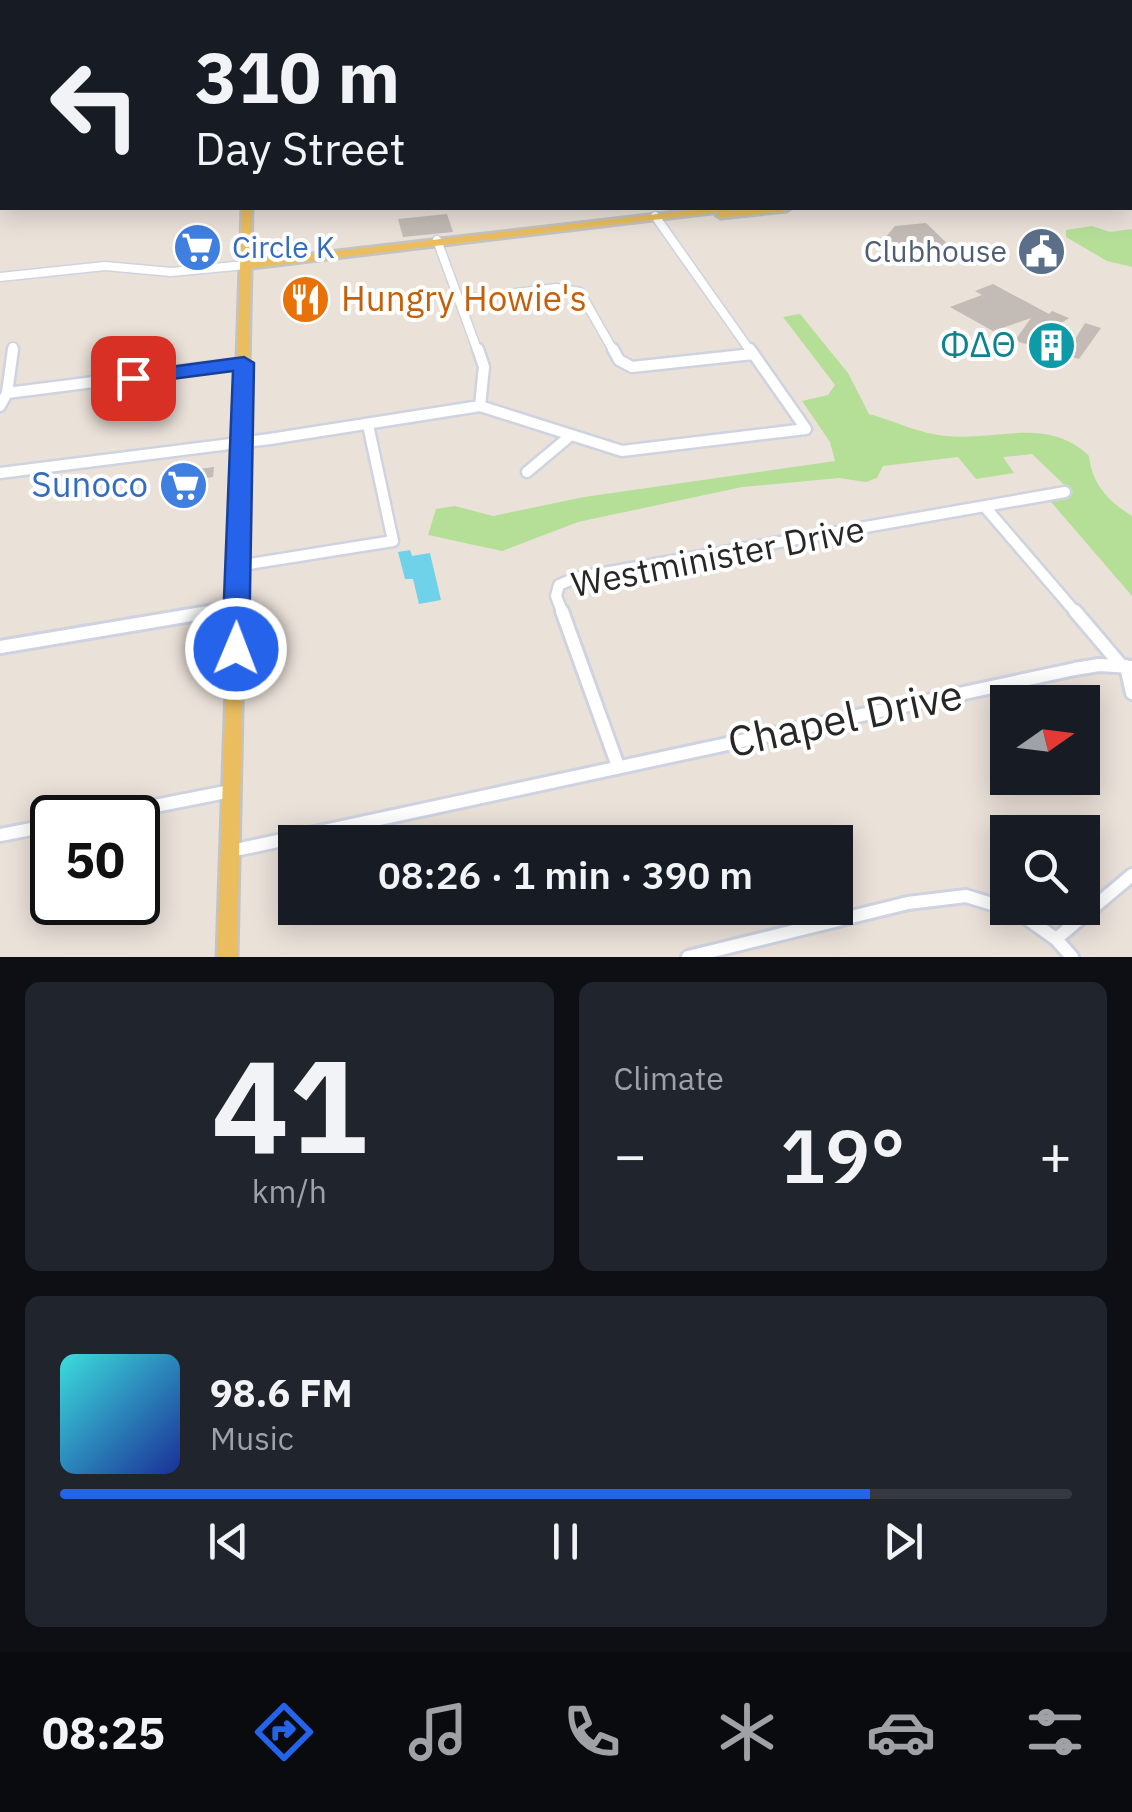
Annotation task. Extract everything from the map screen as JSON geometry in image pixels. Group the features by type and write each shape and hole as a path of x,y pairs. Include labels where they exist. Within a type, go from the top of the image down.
{"main road":[{"path":"227,957 248,210"},
{"path":"657,219 718,210"},
{"path":"246,264 763,210"}],"street":[{"path":"0,473 480,406 610,449 635,452 806,430 657,219"},
{"path":"438,243 484,367 480,406"},
{"path":"0,277 106,266 180,272 246,264"},
{"path":"460,300 572,289 584,296 615,354 628,366 662,366 753,354"},
{"path":"0,406 7,394 14,347"},
{"path":"7,394 244,363"},
{"path":"237,566 393,541 368,424"},
{"path":"527,472 570,436"},
{"name":"Westminister Drive","path":"618,766 556,596 558,585 575,578 1065,492"},
{"path":"984,507 1126,666 1132,693"},
{"path":"0,647 236,608"},
{"name":"Chapel Drive","path":"231,851 1075,669 1126,666"},
{"path":"160,805 232,791"},
{"path":"0,836 30,830"},
{"path":"1056,940 1132,875"},
{"path":"688,957 943,896 966,896 1006,907 1056,940 1072,957"}],"green space":[{"path":"1092,226 1110,232 1132,229 1132,267 1107,261 1066,237 1066,230"},
{"path":"800,314 848,373 869,414 946,436 1039,433 1073,444 1089,456 1103,491 1132,516 1132,596 1051,502 1073,493 1032,454 1003,457 1014,473 976,479 958,457 883,466 877,478 866,482 839,478 742,487 578,522 502,551 428,535 436,509 455,506 493,516 584,497 835,461 830,442 802,401 828,395 835,385 783,317"}],"water":[{"path":"410,550 412,556 430,553 441,600 419,604 413,579 405,579 398,552"}],"building":[{"path":"447,214 453,232 403,237 398,219"},
{"path":"926,223 957,253 902,260 887,244 879,245 895,226"},
{"path":"993,284 1049,314 1052,311 1069,318 1040,337 1071,346 1085,323 1101,328 1079,359 1019,342 1016,339 1031,318 993,331 950,307 982,295 975,291"},
{"path":"214,467 213,477 191,480 190,492 175,494 176,472"}],"place":[{"name":"Circle K","path":"197,248"},
{"name":"Clubhouse","path":"1042,252"},
{"name":"Hungry Howie's","path":"306,299"},
{"name":"ΦΔΘ","path":"1051,345"},
{"name":"Sunoco","path":"183,485"}],"route":[{"path":"133,378 244,363 236,649"}]}
